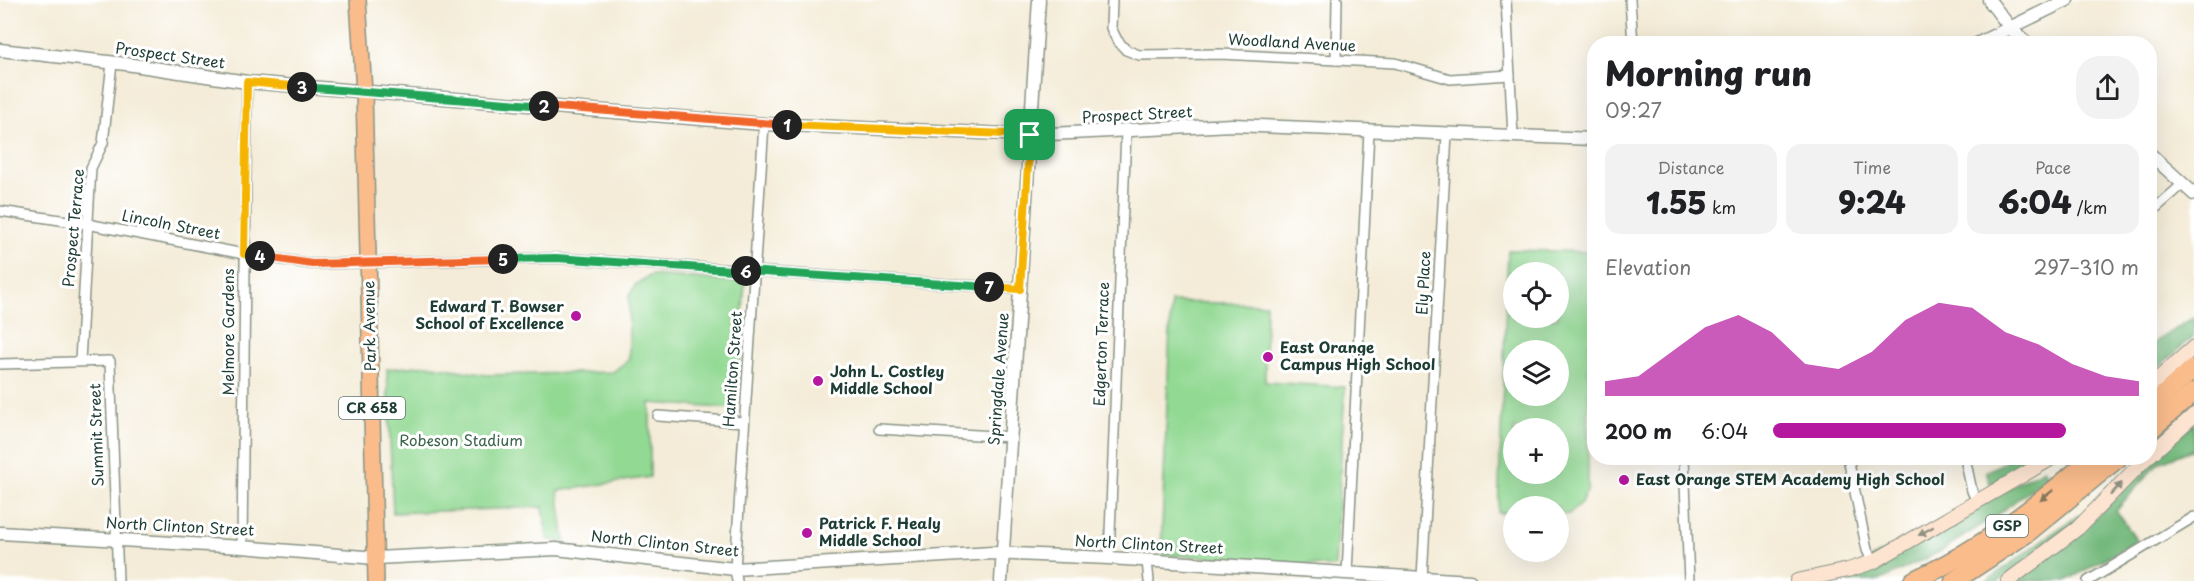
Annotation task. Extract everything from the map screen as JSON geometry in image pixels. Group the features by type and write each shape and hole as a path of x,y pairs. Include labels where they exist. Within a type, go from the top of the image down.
{"highway":[{"path":"2157,431 2179,400 2194,368"},
{"path":"2157,405 2179,400 2194,392"},
{"name":"GSP","path":"1913,581 1955,560 1998,533 2083,465"},
{"name":"GSP","path":"1954,581 2033,529 2110,465"}],"main road":[{"name":"Park Avenue","path":"358,0 364,92 376,581"},
{"path":"2157,389 2179,400 2194,347"},
{"path":"1797,581 1873,562 2040,465"},
{"path":"2008,581 2078,528 2139,465"}],"street":[{"name":"Springdale Avenue","path":"1001,581 1039,0"},
{"name":"Woodland Avenue","path":"1112,0 1111,28 1117,40 1126,50 1139,55 1220,54 1395,63 1450,79 1510,75"},
{"path":"1336,60 1337,0"},
{"path":"1506,0 1513,136"},
{"path":"1630,0 1632,36"},
{"path":"1989,0 2020,36"},
{"path":"1994,36 2067,0"},
{"name":"Prospect Street","path":"0,50 247,82 764,124 1030,135 1232,125 1587,139"},
{"name":"Prospect Terrace","path":"80,361 91,168 103,143 112,63"},
{"name":"Melmore Gardens","path":"242,547 247,82"},
{"name":"Hamilton Street","path":"736,575 764,124"},
{"name":"Edgerton Terrace","path":"1109,558 1125,131"},
{"path":"1347,573 1369,131"},
{"name":"Ely Place","path":"1422,578 1447,134"},
{"path":"2157,160 2194,194"},
{"path":"2157,207 2183,184"},
{"name":"Lincoln Street","path":"0,211 312,264 556,258 1020,289"},
{"path":"0,364 80,361"},
{"name":"Summit Street","path":"80,361 110,361 118,581"},
{"path":"658,416 744,422"},
{"path":"879,429 1011,436"},
{"path":"1684,465 1689,581"},
{"path":"1849,465 1867,550 1873,562"},
{"path":"1966,465 1972,491 1977,502"},
{"path":"2088,581 2194,518"},
{"name":"North Clinton Street","path":"0,533 242,547 376,558 556,549 736,575 1002,554 1109,558 1470,581"},
{"path":"1147,561 1149,581"}],"green space":[{"path":"1508,250 1587,252 1588,489 1580,504 1569,514 1569,496 1503,496 1503,513 1498,513 1503,382 1503,406 1569,406 1569,340 1505,340 1505,328 1569,328 1569,262 1508,262"},
{"name":"Robeson Stadium","path":"651,275 745,282 736,409 650,403 650,477 558,491 565,542 547,539 543,507 393,513 387,369 427,365 487,375 613,372 629,359 629,296 636,284"},
{"path":"1171,302 1266,304 1265,382 1345,387 1335,567 1161,554"},
{"path":"2194,317 2194,336 2157,368 2157,341"},
{"path":"2194,423 2194,449 2157,464 2157,457"},
{"path":"1999,465 2026,465 1990,484 1986,472"},
{"path":"2149,465 2156,465 2116,510 2137,541 2066,581 2018,581 2084,529"},
{"path":"2044,469 2048,476 2001,512 1941,551 1879,581 1828,581"},
{"path":"2077,516 2085,516 1998,581 1986,581"}],"place":[{"name":"Edward T. Bowser School of Excellence","path":"576,316"},
{"name":"East Orange Campus High School","path":"1268,357"},
{"name":"John L. Costley Middle School","path":"818,381"},
{"name":"East Orange STEM Academy High School","path":"1624,480"},
{"name":"Patrick F. Healy Middle School","path":"807,533"}],"route":[{"path":"247,82 764,124 1030,135 1020,289 556,258 312,264 244,254 247,82"}]}
